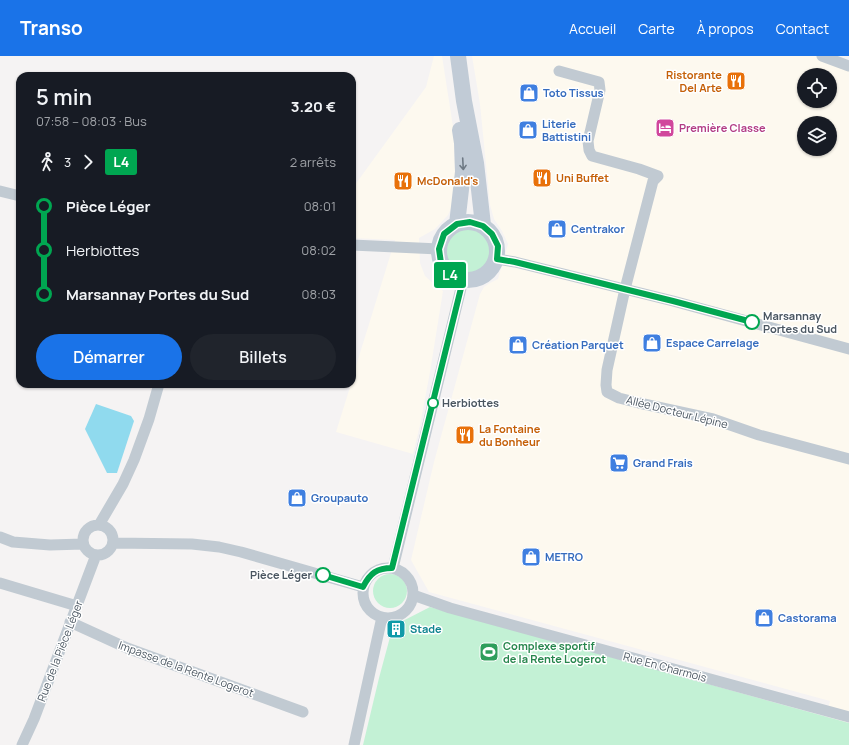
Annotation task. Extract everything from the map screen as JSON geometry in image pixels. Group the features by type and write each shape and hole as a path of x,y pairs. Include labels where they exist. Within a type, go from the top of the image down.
{"street":[{"path":"447,56 462,143 463,172 457,224"},
{"path":"458,56 464,101 476,163 483,226"},
{"path":"822,56 849,66"},
{"path":"559,71 599,82 600,90 588,141 589,150 592,156 658,176 653,181 624,289"},
{"path":"0,192 16,195"},
{"path":"470,222 483,226 492,234 498,246 497,259 491,271 478,279 463,280 450,274 441,263 439,249 444,234 457,224 470,222"},
{"path":"356,245 439,249"},
{"path":"497,259 680,303 849,348"},
{"path":"392,568 463,280"},
{"name":"Allée Docteur Lépine","path":"624,289 606,370 607,392 626,400 713,419 759,435 849,459"},
{"path":"99,525 114,498 124,484 149,419 157,388"},
{"path":"99,525 104,526 111,533 113,543 109,551 105,554 92,554 88,552 83,544 84,534 90,527 99,525"},
{"path":"0,537 13,542 50,545 83,544"},
{"path":"113,543 192,544 219,547 363,587"},
{"name":"Rue de la Pièce Léger","path":"22,745 34,719 96,555"},
{"path":"392,568 405,575 409,580 413,595 412,601 403,613 390,618 382,617 368,609 364,601 363,587 367,579 378,570 392,568"},
{"path":"0,583 77,606"},
{"name":"Rue En Charmois","path":"413,595 450,608 849,717"},
{"path":"354,745 382,617"},
{"name":"Impasse de la Rente Logerot","path":"70,622 127,648 303,712"}],"shaded area":[{"path":"434,56 442,56 454,133 455,176 453,204 448,215 435,229 419,238 420,263 425,276 443,291 430,372 413,454 336,432 350,388 356,388 356,366 395,240 356,238 356,183 426,87"},
{"path":"472,56 815,56 849,67 849,723 826,716 830,701 429,592 411,560 434,462 480,294 484,287 498,279 508,244 494,219 490,205 480,104"}],"green space":[{"path":"468,229 480,233 486,239 490,251 486,263 480,269 468,273 456,269 450,263 446,251 450,239 456,233"},
{"path":"387,574 393,574 402,579 406,585 406,597 402,603 393,608 387,608 378,603 373,594 373,588 378,579"},
{"name":"Complexe sportif de la Rente Logerot","path":"430,607 849,723 849,745 363,745 393,626"}],"water":[{"path":"96,404 131,416 134,421 117,473 107,473 85,429"}],"bus line":[{"name":"L4","path":"323,575 363,587 367,579 378,570 392,568 463,280 450,274 441,263 439,249 444,234 457,224 470,222 483,226 492,234 498,246 497,259 515,262 673,301 752,322"}],"place":[{"name":"Ristorante Del Arte","path":"736,81"},
{"name":"Toto Tissus","path":"529,93"},
{"name":"Première Classe","path":"665,128"},
{"name":"Literie Battistini","path":"528,130"},
{"name":"Uni Buffet","path":"542,178"},
{"name":"McDonald's","path":"403,181"},
{"name":"Centrakor","path":"557,229"},
{"name":"Marsannay Portes du Sud","path":"752,322"},
{"name":"Espace Carrelage","path":"652,343"},
{"name":"Création Parquet","path":"518,345"},
{"name":"Herbiottes","path":"433,403"},
{"name":"La Fontaine du Bonheur","path":"465,435"},
{"name":"Grand Frais","path":"619,463"},
{"name":"Groupauto","path":"297,498"},
{"name":"METRO","path":"531,557"},
{"name":"Pièce Léger","path":"323,575"},
{"name":"Castorama","path":"764,618"},
{"name":"Stade","path":"396,629"},
{"name":"Complexe sportif de la Rente Logerot","path":"489,652"}]}
